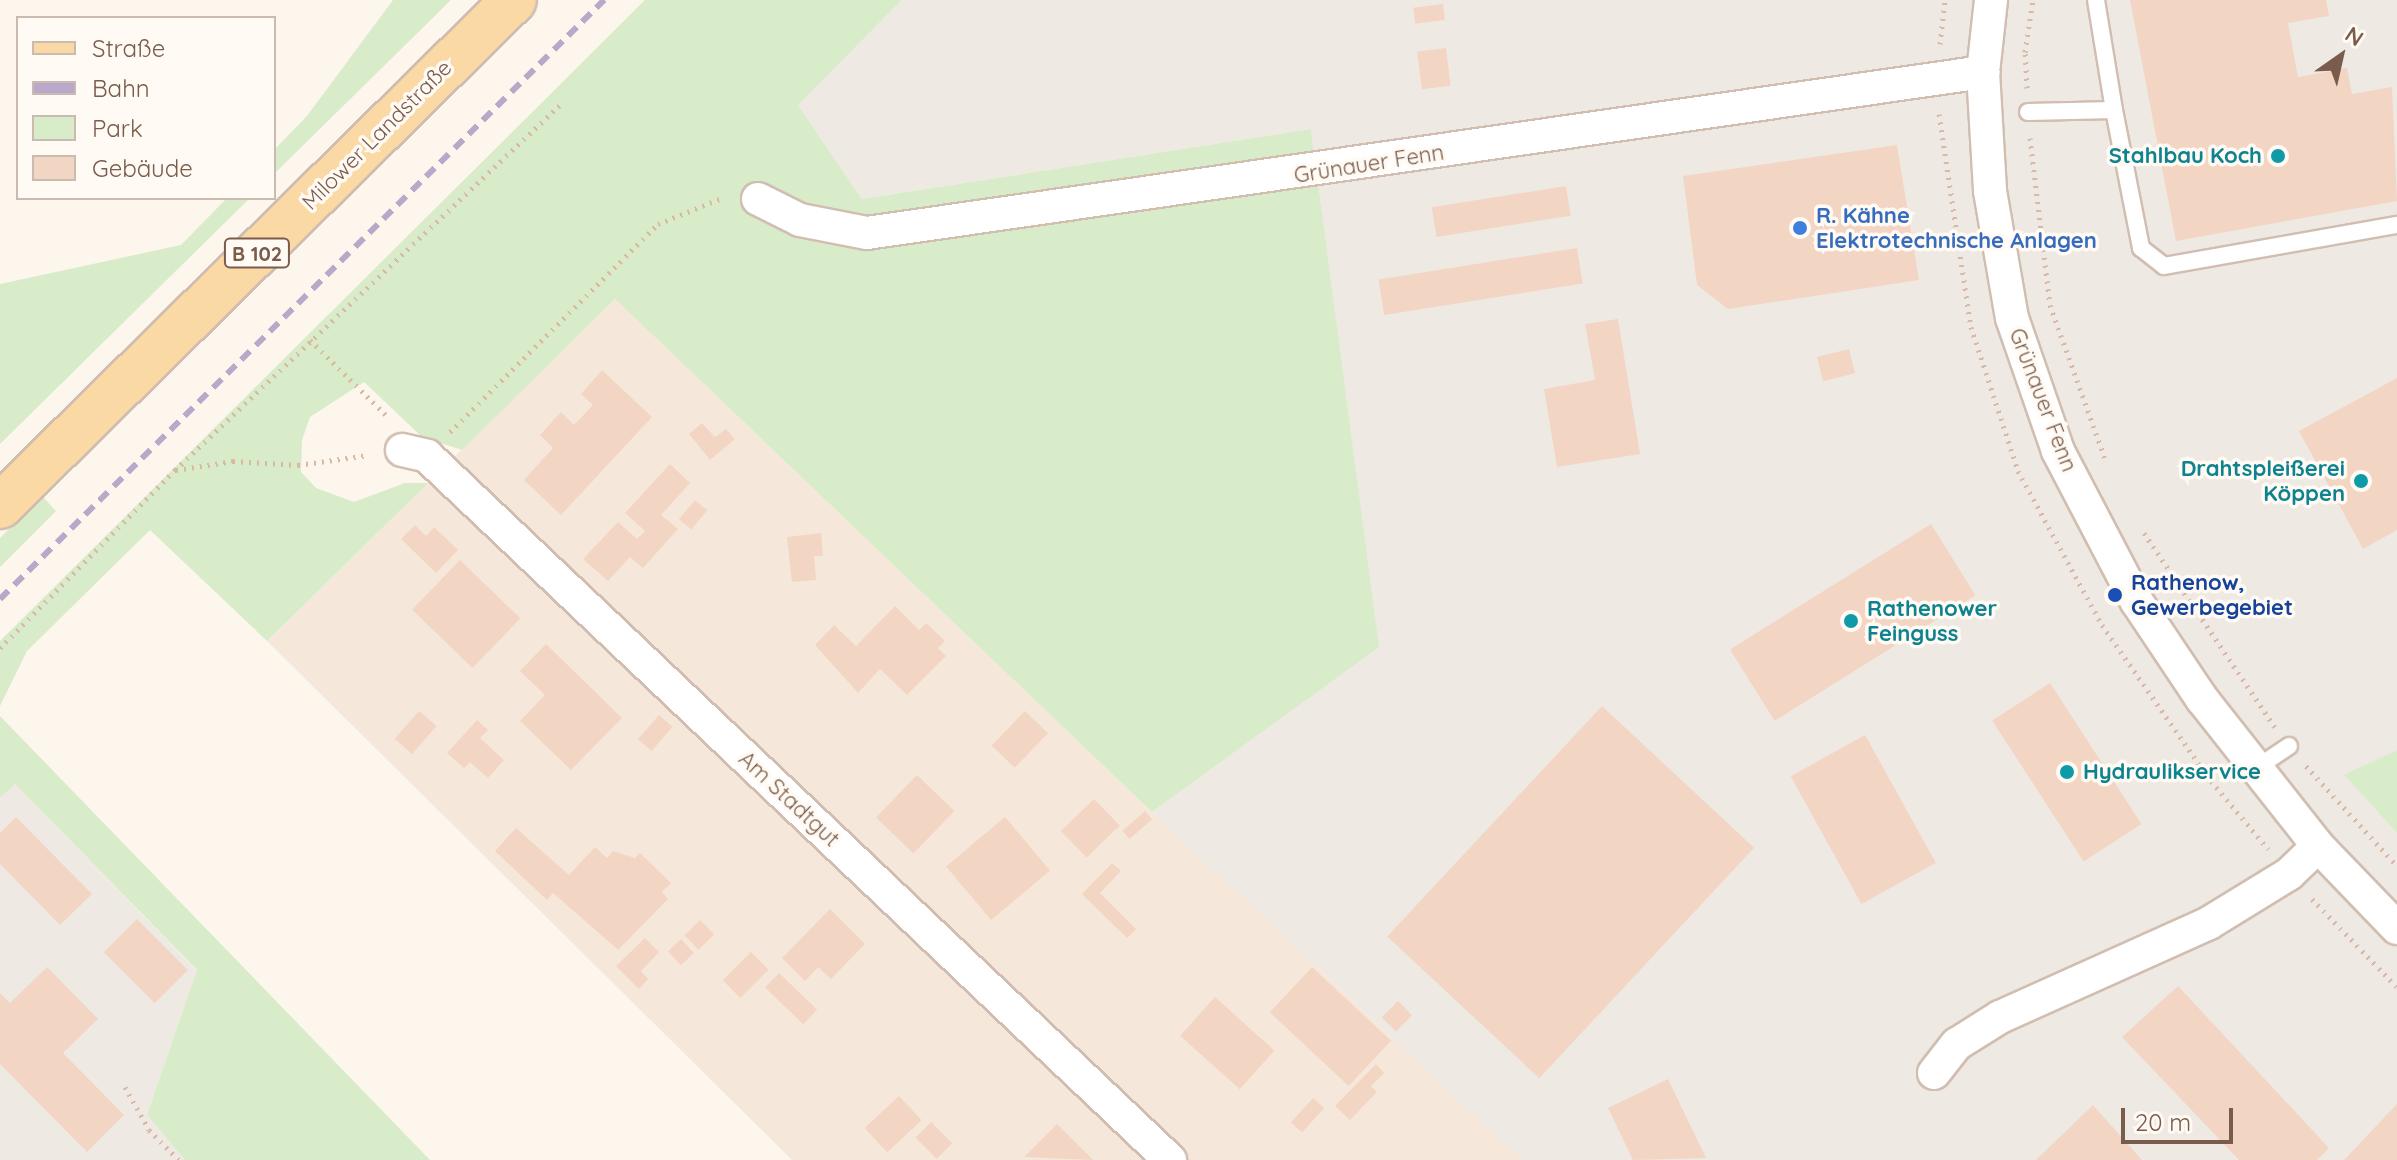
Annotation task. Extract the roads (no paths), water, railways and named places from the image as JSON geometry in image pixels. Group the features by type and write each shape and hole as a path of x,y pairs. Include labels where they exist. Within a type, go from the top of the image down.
{"main road":[{"name":"Milower Landstraße","path":"0,506 514,0"}],"street":[{"name":"Grünauer Fenn","path":"1991,0 1983,72 1990,191 2012,318 2058,451 2137,602 2255,769 2318,846 2397,928"},
{"name":"Grünauer Fenn","path":"758,199 800,220 867,233 1296,175 1983,72"},
{"name":"Am Stadtgut","path":"414,453 1170,1160"},
{"path":"1934,1073 1957,1044 2000,1017 2209,923 2289,874 2318,846"}],"lane":[{"path":"2096,0 2141,248 2164,266 2397,225"},
{"path":"2028,112 2114,110"},
{"path":"2255,769 2289,746"}],"railway":[{"path":"0,599 604,0"}],"place":[{"name":"Stahlbau Koch","path":"2278,156"},
{"name":"R. Kähne Elektrotechnische Anlagen","path":"1800,228"},
{"name":"Drahtspleißerei Köppen","path":"2361,481"},
{"name":"Rathenow, Gewerbegebiet","path":"2115,595"},
{"name":"Rathenower Feinguss","path":"1851,621"},
{"name":"Hydraulikservice","path":"2067,772"}]}
